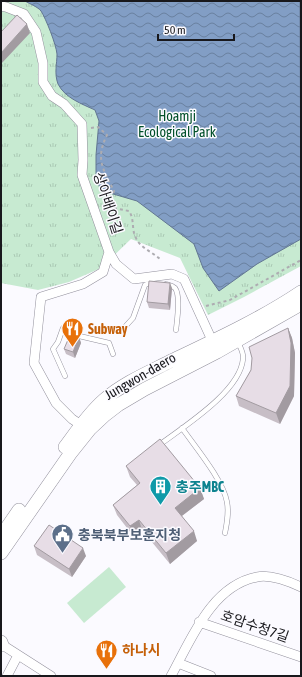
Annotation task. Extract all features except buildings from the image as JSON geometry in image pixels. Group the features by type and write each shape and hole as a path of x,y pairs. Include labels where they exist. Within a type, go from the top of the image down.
{"main road":[{"name":"Jungwon-daero","path":"1,553 70,454 90,429 105,415 118,405 289,301 301,292"},
{"name":"Jungwon-daero","path":"1,536 81,425 104,400 131,382 214,346 237,340 301,304"}],"street":[{"name":"상아배이길","path":"1,6 24,14 36,32 43,63 43,82 52,96 64,104 82,124 82,175 109,252 116,264 134,279 172,274 184,280 214,346"},
{"name":"상아배이길","path":"81,425 72,419 56,403 34,363 41,297 83,284 103,272 109,252"},
{"path":"171,676 199,622 215,602 238,583 258,577 283,579 301,587"},
{"name":"호암수청7길","path":"199,622 301,657"},
{"path":"1,644 51,676"},
{"path":"7,676 18,655"},
{"path":"178,663 210,676"}],"lane":[{"path":"123,329 133,318 144,285 149,283 171,285 175,289 177,293 178,316 176,330"},
{"path":"65,376 53,349 58,342 63,328 75,335 109,343 113,354"},
{"path":"152,451 206,411 228,389 238,375 243,359 237,340"},
{"path":"182,428 222,486 227,502 228,517 225,533"}],"path":[{"path":"89,128 98,127 107,135 100,153 102,164 114,191 108,208 129,211 133,217 135,238 142,247 155,254 161,260"},
{"path":"206,306 230,300 301,260"}],"green space":[{"name":"Hoamji Ecological Park","path":"1,1 301,1 301,266 208,315 180,258 131,239 101,268 69,282 38,290 1,283"},
{"path":"109,567 126,587 84,623 67,603"}],"water":[{"name":"Hoamji Ecological Park","path":"25,1 300,1 301,239 257,264 219,291 203,268 194,244 137,201 103,191 96,181 96,155 99,121 95,110 69,97 61,89 56,76 57,54 48,25 41,11"}],"place":[{"name":"Subway","path":"73,348"},
{"name":"충주MBC","path":"160,506"},
{"name":"충북북부보훈지청","path":"62,554"},
{"name":"하나시","path":"106,670"}]}
